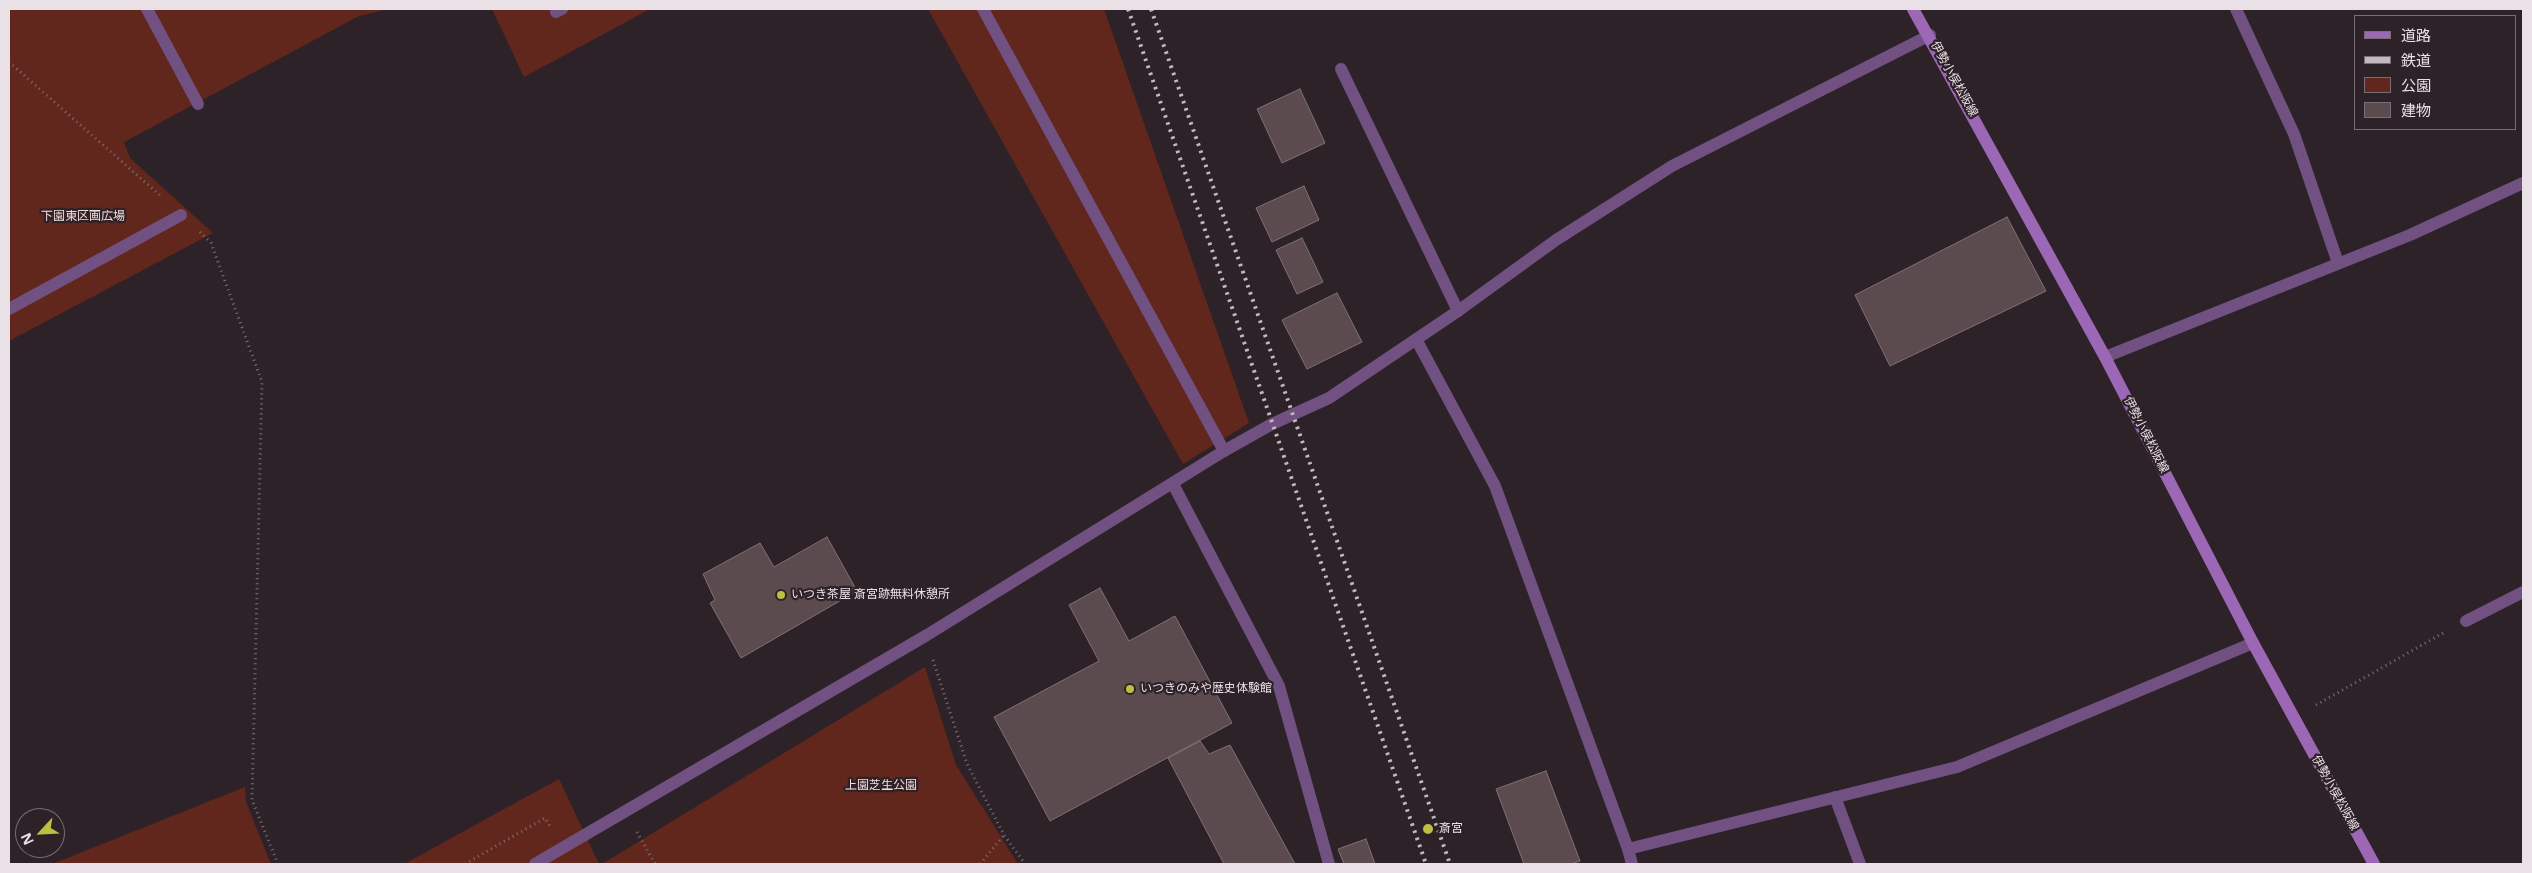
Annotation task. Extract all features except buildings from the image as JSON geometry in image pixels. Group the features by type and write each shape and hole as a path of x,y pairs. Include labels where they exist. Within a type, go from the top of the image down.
{"main road":[{"name":"伊勢小俣松阪線","path":"1913,9 1930,35 2105,356 2252,643 2374,864"}],"street":[{"path":"147,9 198,104"},
{"path":"983,9 1224,451"},
{"path":"2236,9 2294,134 2338,262"},
{"path":"535,864 927,635 1224,451 1272,424 1329,398 1556,240 1672,166 1930,35"},
{"path":"1341,69 1458,310"},
{"path":"2105,356 2410,235 2523,183"},
{"path":"9,309 181,216"},
{"path":"1416,339 1495,486 1632,864"},
{"path":"1173,484 1279,686 1329,864"},
{"path":"2466,621 2523,592"},
{"path":"1628,849 1957,766 2252,643"},
{"path":"1835,797 1860,864"}],"path":[{"path":"9,62 115,154 211,243 262,382 252,800 278,864"},
{"path":"2293,717 2466,621"},
{"path":"927,635 936,676 967,764 1004,834 1025,864"},
{"path":"626,812 655,864"},
{"path":"465,864 545,818 562,849"},
{"path":"980,864 1004,834"}],"green space":[{"name":"下園東区画広場","path":"9,9 388,9 359,16 124,142 130,158 213,233 9,341"},
{"path":"492,9 650,9 524,77"},
{"path":"928,9 1104,9 1249,423 1183,464"},
{"name":"上園芝生公園","path":"925,667 956,765 1018,864 602,864"},
{"path":"559,779 599,864 404,864"},
{"path":"245,787 246,802 271,864 52,864"}],"railway":[{"path":"1128,9 1426,864"},
{"path":"1151,9 1450,864"}],"place":[{"name":"いつき茶屋 斎宮跡無料休憩所","path":"781,595"},
{"name":"いつきのみや歴史体験館","path":"1130,689"},
{"name":"斎宮","path":"1428,829"}]}
